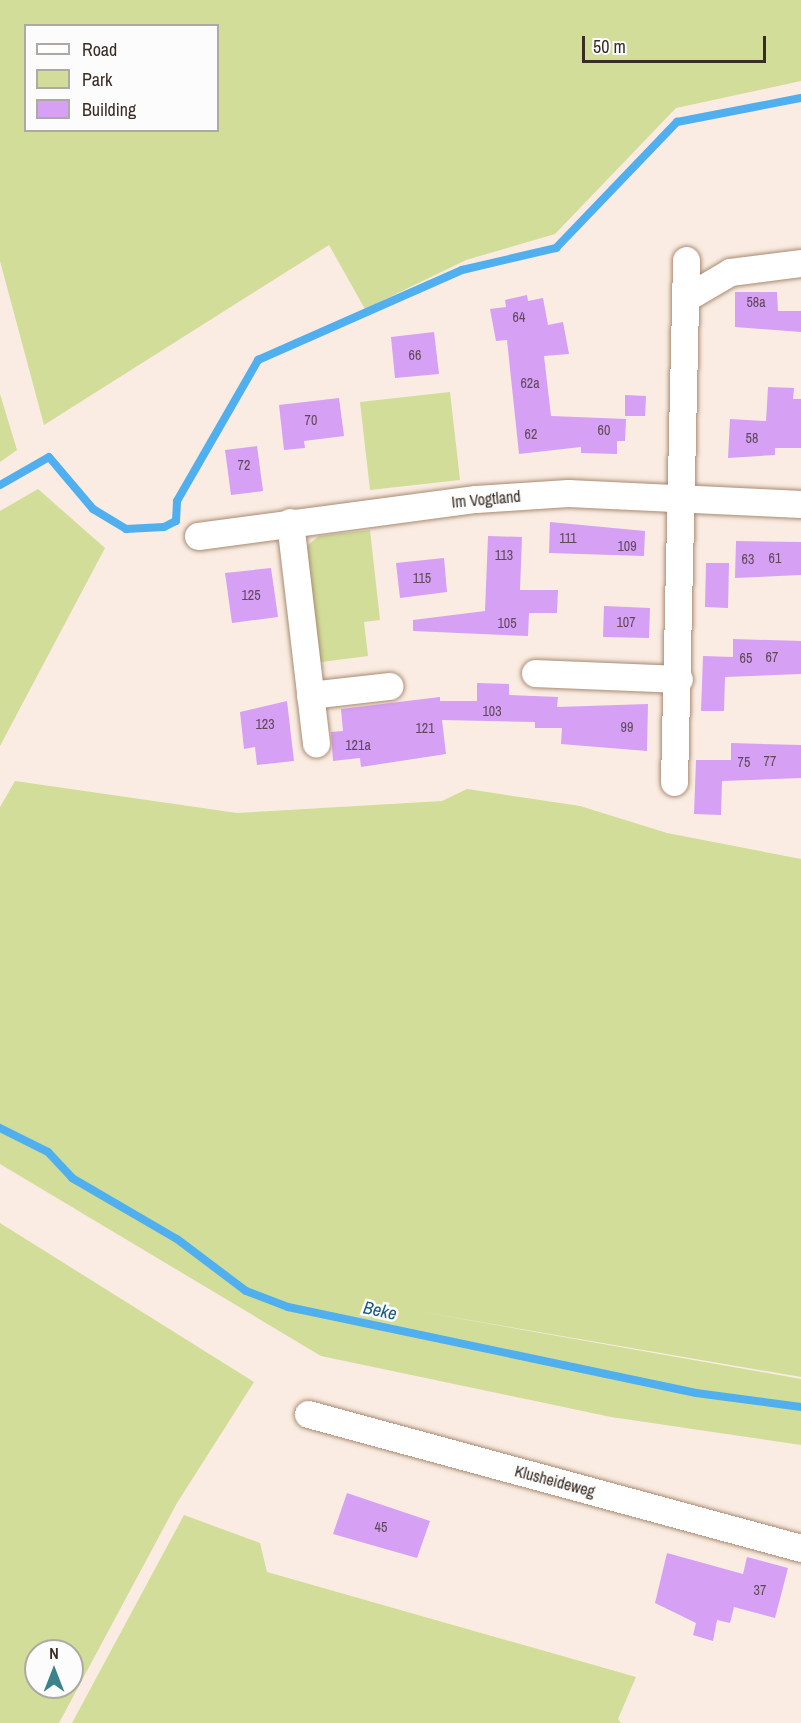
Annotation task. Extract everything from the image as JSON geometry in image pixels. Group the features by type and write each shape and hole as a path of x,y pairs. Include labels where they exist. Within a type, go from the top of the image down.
{"street":[{"path":"674,782 679,679 686,260"},
{"path":"686,298 730,272 801,263"},
{"name":"Im Vogtland","path":"198,536 290,522 568,493 801,504"},
{"path":"290,522 316,743"},
{"path":"535,673 679,679"},
{"path":"310,695 389,686"},
{"name":"Klusheideweg","path":"308,1414 801,1548"}],"green space":[{"path":"0,0 801,0 801,81 676,108 555,234 466,260 365,309 329,245 44,425 0,261"},
{"path":"450,392 460,480 370,490 360,402"},
{"path":"0,394 17,450 0,462"},
{"path":"38,489 105,548 0,746 0,511"},
{"path":"370,530 380,620 364,622 368,656 314,663 302,550 319,536"},
{"path":"15,781 237,813 442,801 467,789 580,806 667,833 801,859 801,1377 411,1310 801,1379 801,1445 611,1417 321,1356 0,1164 0,807"},
{"path":"0,1223 254,1382 177,1503 84,1676 84,1639 24,1639 24,1699 72,1699 59,1723 0,1723"},
{"path":"184,1515 260,1543 267,1572 636,1677 618,1719 621,1723 72,1723"}],"building":[{"path":"735,292 777,292 778,311 801,311 801,332 735,327"},
{"path":"527,295 528,301 543,298 548,325 563,322 569,354 544,356 551,416 626,419 625,441 617,441 617,454 581,453 581,447 519,454 507,340 496,341 490,309 506,307 505,300"},
{"path":"434,332 439,374 395,378 391,337"},
{"path":"768,387 794,388 793,399 801,399 801,448 775,448 775,455 728,458 730,419 766,421"},
{"path":"625,395 646,396 645,416 625,416"},
{"path":"339,398 344,436 304,441 305,448 284,450 279,405"},
{"path":"257,446 263,491 231,495 225,450"},
{"path":"550,522 645,531 644,556 549,553"},
{"path":"488,536 522,537 520,590 558,590 557,613 529,613 528,636 413,631 413,620 485,611"},
{"path":"736,541 801,542 801,575 735,578"},
{"path":"444,558 447,592 400,598 396,563"},
{"path":"706,563 729,563 728,608 705,607"},
{"path":"271,568 278,617 232,623 225,573"},
{"path":"604,606 650,608 649,638 603,637"},
{"path":"733,639 801,641 801,674 725,677 724,711 701,711 703,656 733,657"},
{"path":"477,683 509,684 509,695 558,697 557,707 648,704 647,751 561,744 562,728 535,728 535,722 442,720 446,754 361,767 360,758 333,761 331,732 343,731 341,709 440,697 440,701 477,701"},
{"path":"287,701 294,761 257,765 255,747 244,749 240,712"},
{"path":"731,743 801,745 801,778 722,781 721,815 694,814 696,760 731,760"},
{"path":"347,1493 430,1521 417,1558 333,1534"},
{"path":"667,1553 743,1574 747,1557 788,1568 775,1618 734,1607 730,1623 717,1620 713,1641 693,1635 696,1623 655,1603"}],"waterway":[{"path":"0,485 49,457 93,509 126,529 164,527 176,521 177,501 258,360 462,270 556,248 677,122 801,98"},
{"name":"Beke","path":"0,1128 48,1152 72,1178 177,1239 246,1291 288,1307 696,1393 801,1407"}]}
